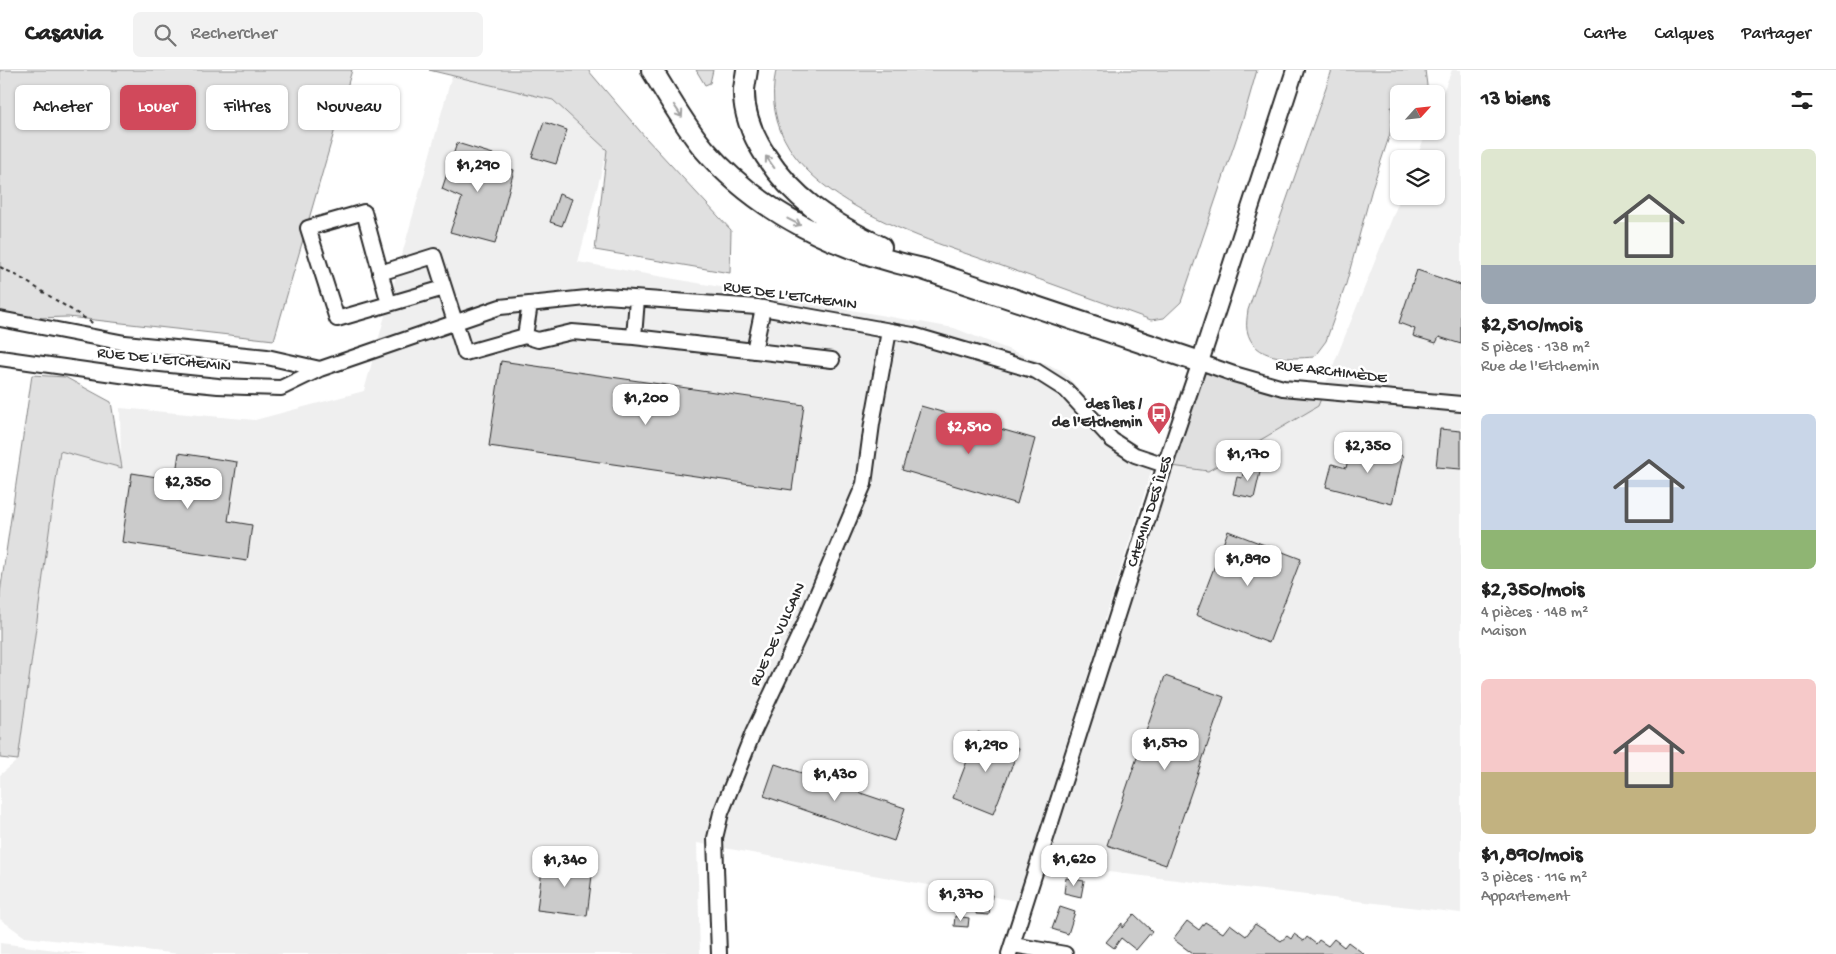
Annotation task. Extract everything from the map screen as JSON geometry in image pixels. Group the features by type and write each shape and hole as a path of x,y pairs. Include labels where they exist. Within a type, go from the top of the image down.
{"highway":[{"path":"652,70 703,148 736,183 781,215 836,243 887,261 923,269 1200,362"},
{"path":"747,70 744,90 748,120 761,149 783,179 814,208 850,232 923,269"}],"main road":[{"name":"CHEMIN DES ÎLES","path":"1200,362 1295,70"}],"street":[{"path":"389,304 364,212 308,228 337,319 389,304 444,288"},
{"path":"380,273 434,256 465,353 525,336 538,340 572,332 634,337 832,360"},
{"name":"RUE DE L'ETCHEMIN","path":"0,358 149,379 218,386 281,388 320,369 500,307 606,296 763,308 913,335 1036,371 1066,390 1112,440 1135,455 1165,465"},
{"path":"634,337 637,299"},
{"path":"525,336 530,304"},
{"path":"754,351 763,308"},
{"name":"RUE DE L'ETCHEMIN","path":"0,319 125,343 268,357 320,369"},
{"name":"RUE DE VULCAIN","path":"719,954 715,838 721,813 753,733 804,625 864,484 872,424 890,330"},
{"name":"RUE ARCHIMÈDE","path":"1200,362 1283,388 1461,404"},
{"name":"CHEMIN DES ÎLES","path":"1011,949 1165,465 1200,362"},
{"path":"1011,949 1065,954"}],"path":[{"path":"0,267 100,327"}],"shaded area":[{"path":"0,70 352,70 348,85 298,85 298,130 335,130 274,340 68,317 0,319"},
{"path":"429,70 588,70 645,137 731,230 730,273 595,250 607,150 553,100"},
{"path":"696,70 713,70 710,83 705,85"},
{"path":"776,70 1257,70 1243,119 1181,302 1164,318 1151,320 927,240 848,202 814,177 789,147 775,112"},
{"path":"1332,70 1425,70 1427,85 1390,85 1390,134 1373,185 1346,284 1326,341 1314,357 1284,358 1265,353 1257,348 1251,340 1247,328 1248,310"},
{"path":"1452,70 1461,70 1461,913 1048,865 1165,465 1317,406 1397,205 1445,205 1445,150 1420,150 1423,140 1445,140 1445,87"},
{"path":"452,75 553,100 607,150 578,262 954,328 1061,370 1152,469 1017,901 697,843 700,954 180,954 25,937 0,919 0,775 18,760 60,450 121,468 120,408 255,420 364,391"},
{"path":"1200,362 1324,391 1318,406 1208,471 1165,465"},
{"path":"32,375 65,377 111,402 122,468 60,451 18,760 0,758 0,593"},
{"path":"0,943 87,954 0,954"}],"building":[{"path":"544,122 567,130 556,164 532,157"},
{"path":"457,143 493,154 491,163 514,170 495,244 450,232 462,198 442,189"},
{"path":"559,194 572,199 562,226 550,222"},
{"path":"1417,270 1461,285 1461,344 1439,337 1436,343 1413,336 1415,329 1399,323"},
{"path":"501,361 804,405 792,490 489,446"},
{"path":"921,406 1035,439 1017,504 902,470"},
{"path":"1440,429 1461,431 1461,469 1436,467"},
{"path":"1352,443 1403,456 1392,504 1326,487 1332,464 1346,468"},
{"path":"179,453 237,462 228,521 252,525 247,561 122,542 132,473 175,480"},
{"path":"1245,465 1261,468 1254,498 1233,494 1237,477 1242,478"},
{"path":"1228,531 1301,559 1269,643 1196,615"},
{"path":"1165,676 1224,697 1166,865 1107,845"},
{"path":"978,732 1019,748 993,814 953,798"},
{"path":"775,764 905,808 894,841 764,796"},
{"path":"543,861 593,867 587,916 537,910"},
{"path":"1066,878 1084,881 1081,897 1064,893"},
{"path":"979,893 992,895 989,915 976,914"},
{"path":"1060,907 1075,912 1068,934 1052,929"},
{"path":"1134,914 1152,931 1136,950 1121,938 1114,948 1106,942 1122,923 1122,928"},
{"path":"955,916 969,918 968,927 954,926"},
{"path":"1187,921 1199,930 1205,922 1223,933 1230,924 1246,936 1255,924 1281,941 1287,936 1291,939 1294,934 1304,941 1307,937 1316,944 1319,940 1328,946 1334,939 1344,947 1348,942 1364,954 1193,954 1173,939"}],"place":[{"name":"des Îles / de l'Etchemin","path":"1159,435"}]}
